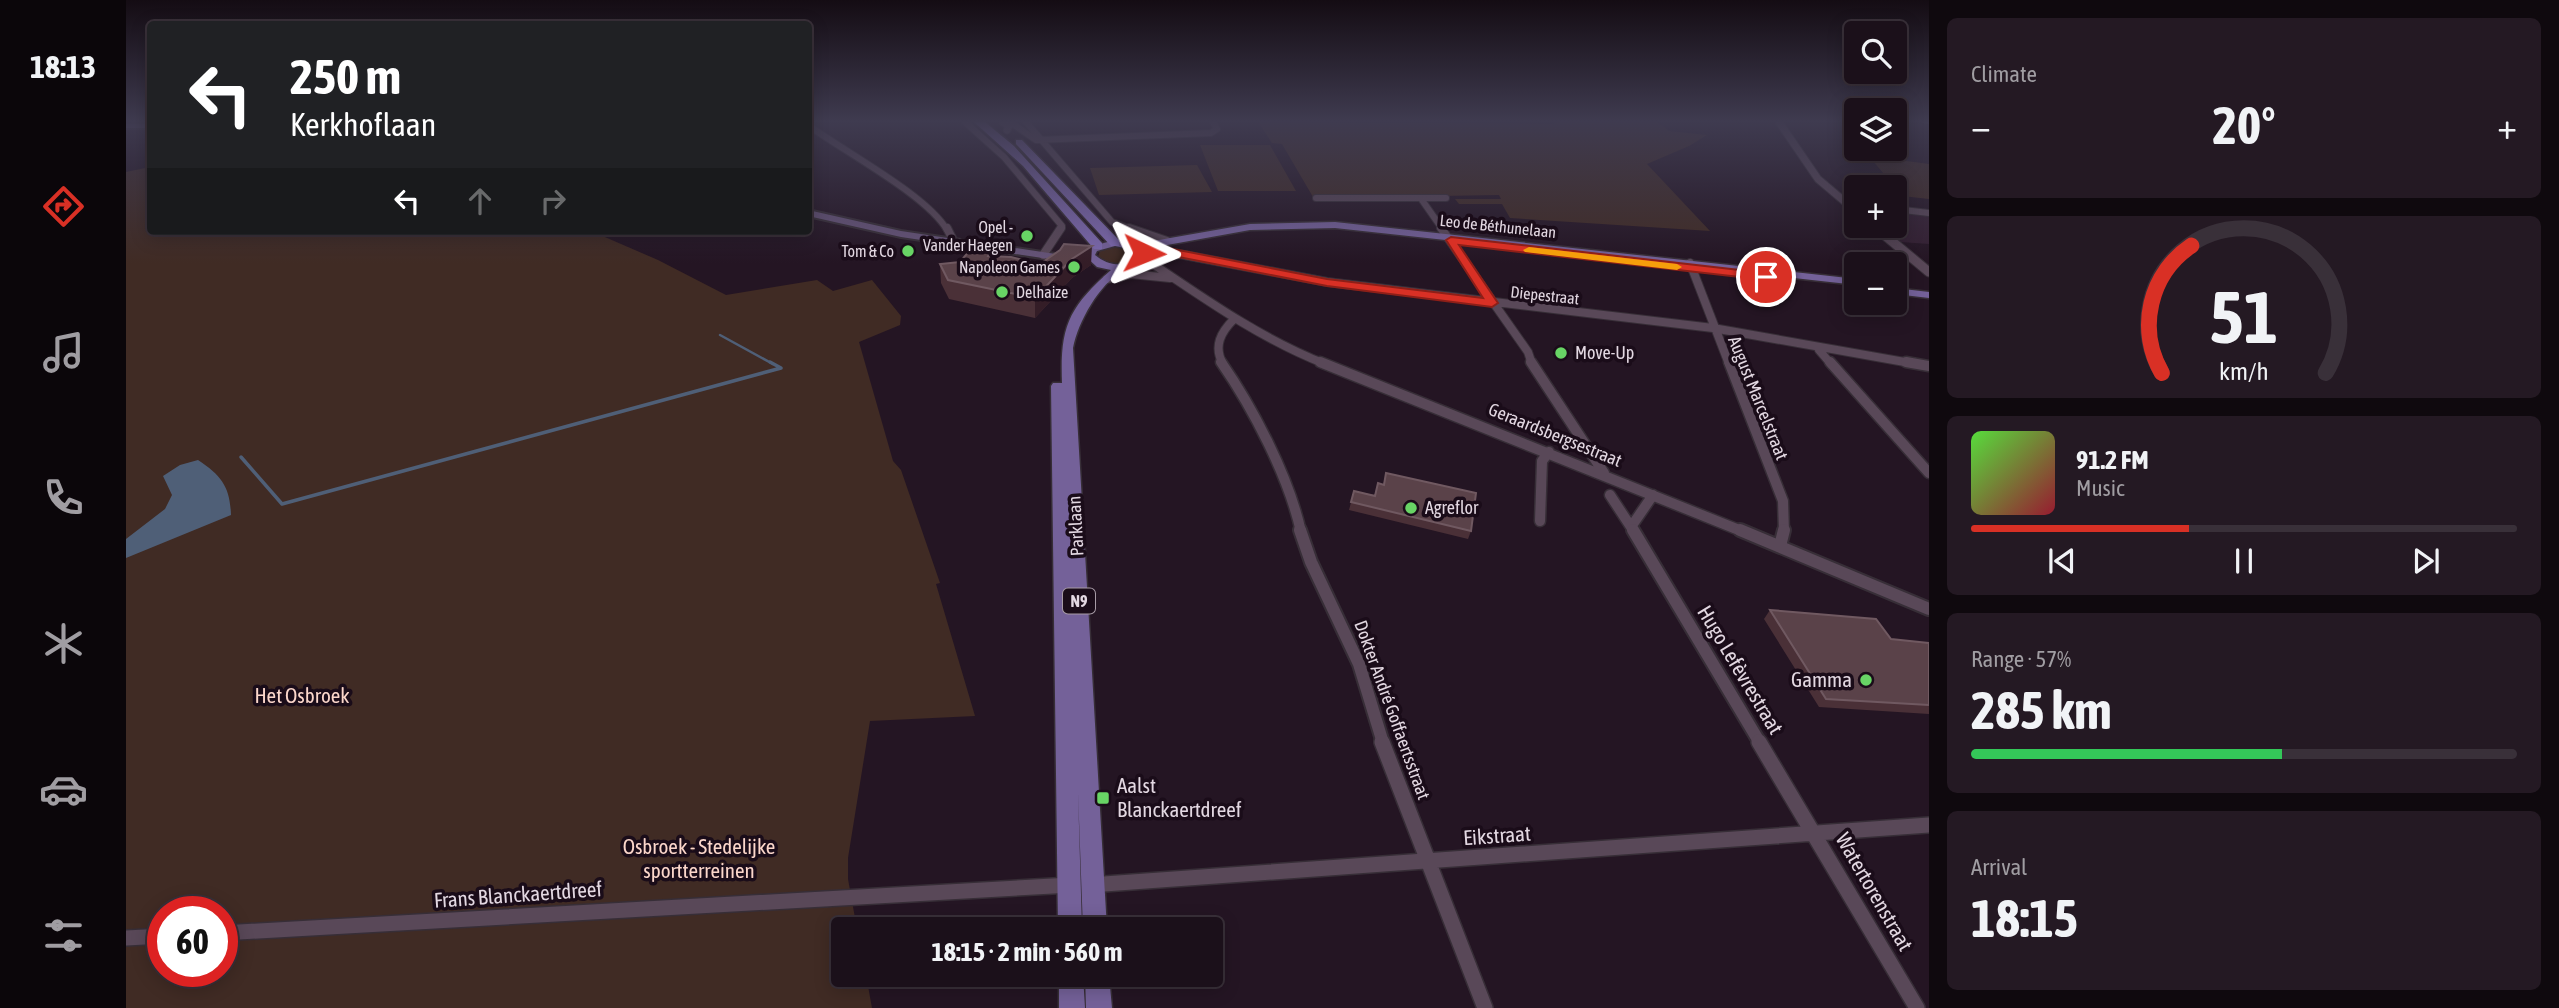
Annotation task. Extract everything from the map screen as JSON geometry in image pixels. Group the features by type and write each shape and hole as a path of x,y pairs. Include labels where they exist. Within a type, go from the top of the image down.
{"highway":[{"path":"1029,169 1107,262"},
{"path":"1047,169 1115,243"}],"main road":[{"name":"Geraardsbergsestraat","path":"812,214 949,242 1062,259 1107,262"},
{"name":"Leo de Béthunelaan","path":"1141,253 1163,246 1232,234 1280,230 1347,230 1450,238 1844,284"},
{"path":"1107,262 1115,243 1141,253"},
{"path":"1107,262 1141,253"},
{"name":"Parklaan","path":"1094,917 1067,348 1075,317 1107,262"},
{"name":"Parklaan","path":"1070,917 1058,341 1072,307 1107,262"},
{"path":"1907,290 1929,293"},
{"path":"1071,987 1072,1008"},
{"path":"1098,987 1099,1008"}],"street":[{"path":"873,169 927,206 949,229 952,237 949,242"},
{"path":"1015,169 1062,226 1043,255"},
{"name":"Diepestraat","path":"1064,169 1112,222 1163,246 1327,282 1713,328 1929,366"},
{"path":"1811,169 1818,179 1844,200"},
{"path":"1316,198 1446,198"},
{"path":"1422,200 1522,344 1605,474"},
{"path":"1907,210 1929,213"},
{"path":"1888,238 1929,272"},
{"name":"Geraardsbergsestraat","path":"1141,253 1173,279 1234,319 1295,352 1605,474 1929,609"},
{"name":"Geraardsbergsestraat","path":"1107,262 1131,274 1173,279"},
{"name":"Geraardsbergsestraat","path":"1107,262 1173,279"},
{"name":"August Marcelstraat","path":"1690,266 1783,501 1784,530 1780,546"},
{"name":"Dokter André Goffaertsstraat","path":"1234,319 1223,330 1216,348 1220,360 1247,400 1296,509 1298,525 1370,696 1373,717 1485,1008"},
{"path":"1818,348 1929,473"},
{"path":"1540,521 1542,461 1549,452"},
{"name":"Hugo Lefèvrestraat","path":"1610,495 1815,832"},
{"path":"1631,527 1653,495"},
{"name":"Eikstraat","path":"1069,886 1429,863 1929,825"},
{"name":"Watertorenstraat","path":"1815,832 1917,1008"},
{"name":"Frans Blanckaertdreef","path":"238,932 1069,886"},
{"path":"126,938 147,937"}],"shaded area":[{"path":"1907,213 1929,215 1929,244 1900,242 1895,238 1907,238"}],"green space":[{"name":"Het Osbroek","path":"147,169 147,235 600,235 658,260 726,295 817,280 833,291 872,280 901,316 900,325 859,342 893,461 901,470 940,583 936,584 975,716 870,721 848,858 848,879 855,917 831,917 831,987 868,987 872,1008 126,1008 126,172"},
{"path":"1090,169 1199,169 1212,192 1099,195"},
{"path":"1209,169 1284,169 1296,191 1218,191"},
{"path":"1297,169 1652,169 1710,231 1510,218 1502,204 1459,204 1455,199 1501,199 1499,195 1439,196 1440,199 1313,197"},
{"path":"1880,169 1929,169 1929,199 1907,197 1907,175 1885,175"},
{"path":"1118,247 1135,252 1137,258 1117,264 1098,257 1100,250"}],"water":[{"path":"198,460 223,483 229,497 231,515 126,558 126,539 165,509 172,495 163,476 180,465"}],"building":[{"path":"975,244 991,246 988,256 1011,257 1040,264 1064,244 1092,246 1072,259 1035,298 948,280 940,264 960,262"},
{"name":"Agreflor","path":"1386,473 1476,493 1471,531 1351,502 1354,491 1375,496 1378,483 1384,485"},
{"name":"Gamma","path":"1770,610 1876,619 1891,639 1929,643 1929,705 1826,699"}],"waterway":[{"path":"720,335 773,364"},
{"path":"241,457 282,504 781,368 770,362"}],"slow traffic":[{"path":"1529,250 1677,267"}],"place":[{"name":"Opel - Vander Haegen","path":"1027,236"},
{"name":"Tom & Co","path":"908,251"},
{"name":"Napoleon Games","path":"1074,267"},
{"name":"Delhaize","path":"1002,292"},
{"name":"Move-Up","path":"1561,353"},
{"name":"Agreflor","path":"1411,508"},
{"name":"Gamma","path":"1866,680"},
{"name":"Aalst Blanckaertdreef","path":"1103,798"}],"route":[{"path":"1144,253 1158,250 1327,282 1492,303 1451,240 1766,277"}],"park label":[{"name":"Osbroek - Stedelijke sportterreinen","path":"699,859"}]}
